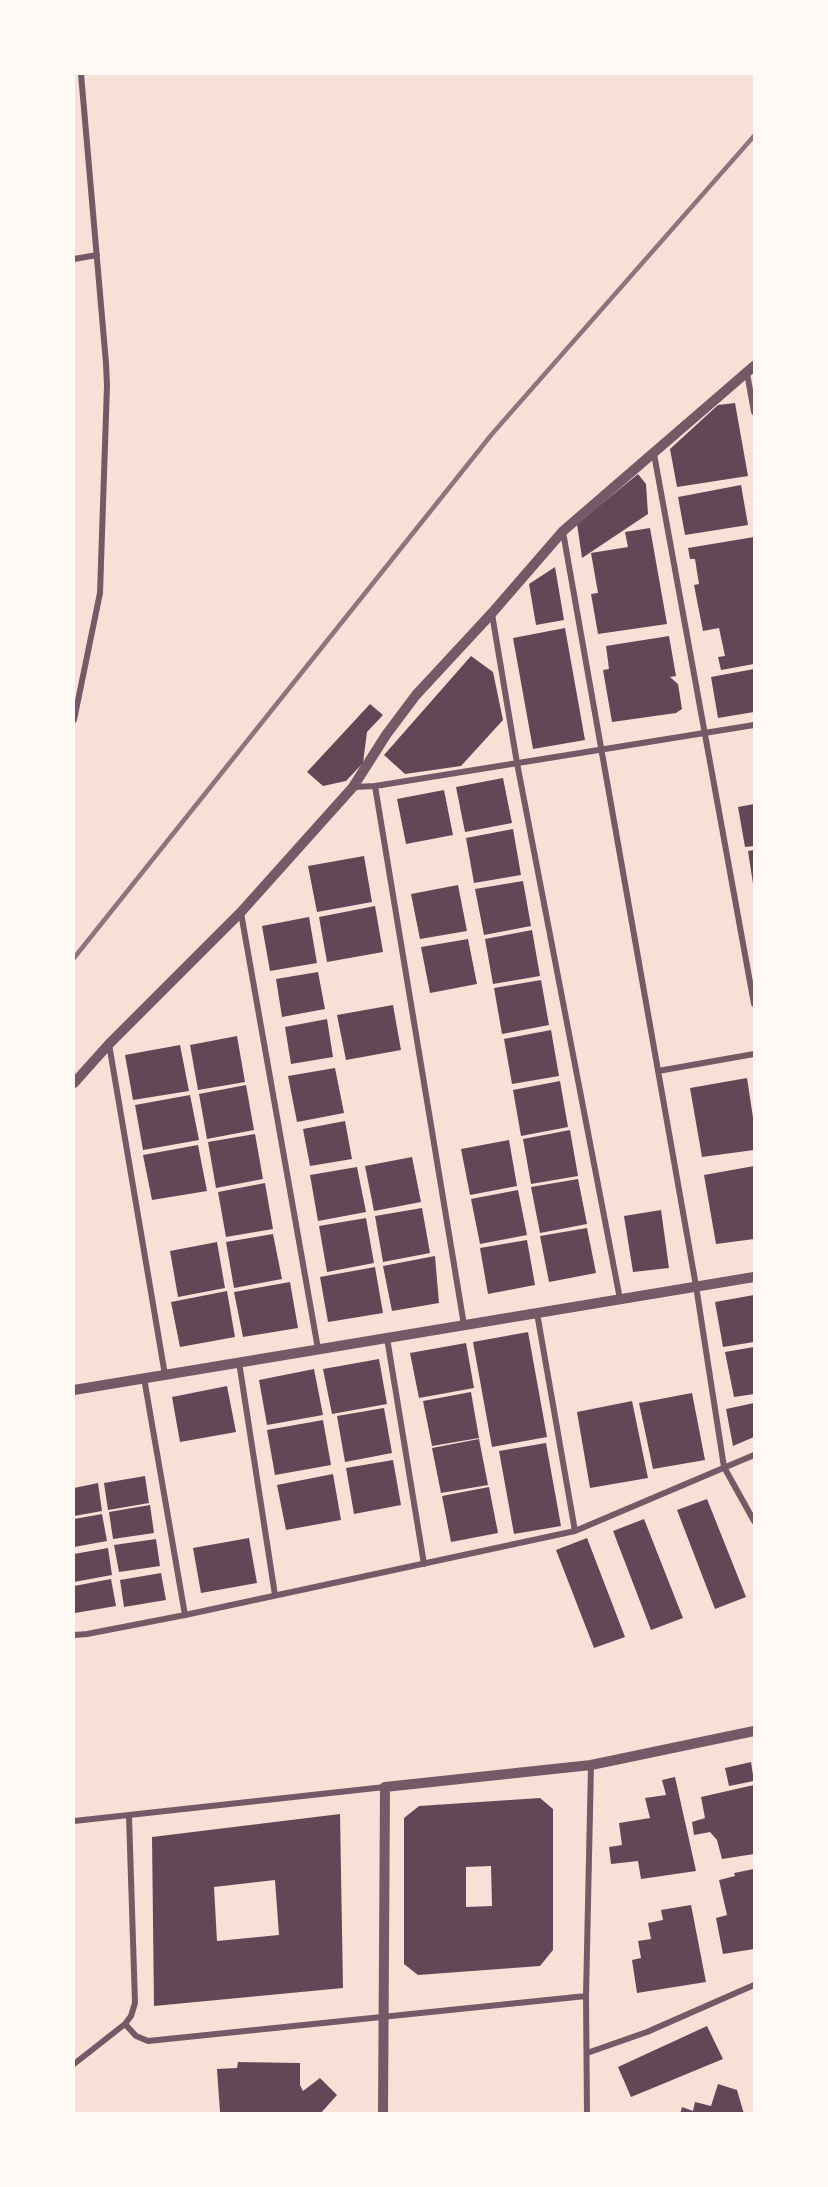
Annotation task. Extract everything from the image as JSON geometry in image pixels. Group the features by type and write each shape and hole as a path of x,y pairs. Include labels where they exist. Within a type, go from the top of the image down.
{"street":[{"path":"74,720 100,593 106,363 81,74"},
{"path":"74,259 97,255"},
{"path":"751,369 754,412"},
{"path":"74,1083 109,1044 241,912 353,787 386,735 416,695 492,613 563,531 751,369"},
{"path":"654,454 754,1004"},
{"path":"563,531 696,1286 724,1467 754,1521"},
{"path":"492,613 517,763 620,1299"},
{"path":"353,787 375,786 754,725"},
{"path":"375,786 464,1325"},
{"path":"241,912 318,1349"},
{"path":"109,1044 165,1375"},
{"path":"658,1071 754,1054"},
{"path":"74,1390 754,1277"},
{"path":"537,1313 575,1532"},
{"path":"387,1338 424,1564"},
{"path":"239,1362 275,1595"},
{"path":"144,1378 185,1615"},
{"path":"74,1635 185,1615 575,1532 754,1455"},
{"path":"74,1821 591,1765 754,1731"},
{"path":"587,2114 586,1996 591,1765"},
{"path":"383,2114 385,1786"},
{"path":"74,2064 125,2024 131,2016 135,2003 129,1816"},
{"path":"587,2053 647,2032 754,1985"},
{"path":"125,2024 136,2036 148,2041 586,1996"}],"building":[{"path":"735,403 748,476 677,487 670,449 718,405"},
{"path":"638,474 646,484 648,514 582,558 577,524"},
{"path":"741,485 748,525 685,535 678,497"},
{"path":"650,528 667,624 598,634 591,594 598,593 591,553 628,547 625,532"},
{"path":"754,537 754,664 721,670 718,657 725,656 719,628 703,631 694,585 699,584 695,559 690,559 688,548"},
{"path":"555,567 564,620 536,625 529,584"},
{"path":"565,628 585,740 533,749 513,638"},
{"path":"669,636 676,676 670,677 678,684 682,709 676,713 612,722 603,670 609,669 606,646"},
{"path":"471,656 493,672 503,720 461,766 405,774 384,755"},
{"path":"754,669 754,712 718,718 711,677"},
{"path":"370,704 383,715 367,732 363,763 346,781 323,786 307,772"},
{"path":"503,778 512,823 465,832 456,787"},
{"path":"444,790 453,835 406,844 397,799"},
{"path":"754,804 754,846 745,847 738,807"},
{"path":"513,829 521,875 474,883 466,838"},
{"path":"754,850 754,884 753,884 748,851"},
{"path":"364,856 372,902 317,912 308,866"},
{"path":"523,881 531,926 484,935 475,889"},
{"path":"458,885 467,931 420,939 411,894"},
{"path":"375,906 383,952 327,962 319,917"},
{"path":"309,917 317,963 270,971 262,926"},
{"path":"532,930 540,976 493,984 485,939"},
{"path":"468,939 477,984 430,993 421,947"},
{"path":"318,972 325,1009 282,1017 276,979"},
{"path":"541,980 549,1025 502,1034 494,988"},
{"path":"393,1005 401,1050 346,1060 337,1015"},
{"path":"327,1019 333,1057 291,1064 285,1027"},
{"path":"551,1030 559,1076 512,1084 504,1039"},
{"path":"237,1036 245,1082 198,1090 190,1045"},
{"path":"180,1045 189,1091 133,1100 125,1055"},
{"path":"335,1068 344,1113 297,1122 288,1076"},
{"path":"747,1078 754,1124 754,1150 702,1157 690,1088"},
{"path":"560,1081 568,1127 521,1136 513,1090"},
{"path":"246,1085 254,1130 207,1139 199,1094"},
{"path":"190,1095 199,1140 143,1150 135,1105"},
{"path":"345,1121 352,1159 310,1166 303,1129"},
{"path":"570,1130 578,1176 531,1184 523,1139"},
{"path":"255,1134 263,1179 216,1188 208,1142"},
{"path":"509,1140 517,1186 470,1195 461,1149"},
{"path":"198,1145 207,1191 152,1200 143,1155"},
{"path":"412,1157 421,1202 374,1211 365,1166"},
{"path":"754,1166 754,1239 716,1244 704,1175"},
{"path":"357,1167 366,1212 318,1221 310,1175"},
{"path":"578,1179 587,1224 540,1233 531,1187"},
{"path":"265,1183 273,1229 226,1237 218,1192"},
{"path":"518,1190 527,1235 480,1244 471,1199"},
{"path":"422,1208 430,1253 383,1262 375,1216"},
{"path":"661,1210 669,1268 633,1272 624,1216"},
{"path":"366,1218 374,1263 327,1272 319,1226"},
{"path":"587,1228 596,1273 549,1282 540,1236"},
{"path":"273,1234 282,1279 234,1288 226,1242"},
{"path":"527,1240 535,1285 488,1294 480,1248"},
{"path":"217,1242 225,1288 178,1297 170,1251"},
{"path":"435,1256 439,1303 392,1311 383,1266"},
{"path":"375,1267 383,1313 328,1322 320,1277"},
{"path":"290,1282 298,1328 243,1337 234,1292"},
{"path":"227,1291 235,1337 180,1347 171,1302"},
{"path":"754,1295 754,1342 723,1347 715,1302"},
{"path":"528,1332 547,1437 492,1447 473,1342"},
{"path":"466,1343 474,1388 419,1398 410,1353"},
{"path":"754,1347 754,1394 734,1397 725,1352"},
{"path":"379,1359 387,1404 332,1414 323,1369"},
{"path":"314,1369 323,1415 267,1425 259,1380"},
{"path":"227,1386 236,1432 180,1442 172,1397"},
{"path":"471,1392 479,1438 432,1446 423,1401"},
{"path":"692,1393 705,1460 653,1469 639,1403"},
{"path":"632,1401 648,1478 590,1488 577,1412"},
{"path":"754,1403 754,1437 733,1446 726,1409"},
{"path":"384,1408 392,1453 345,1462 337,1416"},
{"path":"323,1420 331,1465 275,1475 267,1430"},
{"path":"479,1439 488,1485 441,1493 432,1448"},
{"path":"546,1443 561,1526 514,1534 499,1451"},
{"path":"393,1460 401,1505 354,1514 346,1468"},
{"path":"333,1474 341,1520 286,1530 277,1485"},
{"path":"145,1476 149,1503 108,1510 104,1483"},
{"path":"98,1483 102,1511 74,1516 74,1488"},
{"path":"489,1487 498,1533 451,1542 442,1496"},
{"path":"707,1499 746,1597 715,1609 677,1510"},
{"path":"150,1505 154,1533 113,1539 109,1512"},
{"path":"102,1514 107,1541 74,1547 74,1519"},
{"path":"644,1519 683,1618 651,1630 613,1531"},
{"path":"249,1538 257,1583 201,1593 193,1548"},
{"path":"587,1538 625,1637 594,1648 556,1550"},
{"path":"156,1539 160,1566 119,1572 114,1545"},
{"path":"108,1548 112,1575 74,1582 74,1554"},
{"path":"161,1573 166,1600 124,1607 120,1580"},
{"path":"111,1579 116,1606 75,1613 74,1586"},
{"path":"751,1762 754,1781 729,1786 725,1768"},
{"path":"675,1777 696,1871 641,1879 638,1861 611,1864 609,1847 622,1845 619,1823 650,1818 645,1798 666,1795 662,1780"},
{"path":"754,1785 754,1854 722,1859 717,1840 710,1832 694,1835 692,1822 705,1818 701,1797"},
{"path":"540,1798 553,1809 553,1950 540,1966 418,1975 404,1964 404,1818 419,1806","holes":["491,1866 492,1906 466,1907 466,1867"]},
{"path":"340,1814 343,1988 154,2006 152,1837","holes":["275,1880 279,1935 217,1941 214,1887"]},
{"path":"754,1869 754,1949 723,1954 716,1918 727,1915 719,1880 735,1876 734,1873"},
{"path":"691,1905 706,1982 637,1993 632,1960 641,1958 638,1941 651,1939 648,1923 663,1920 661,1910"},
{"path":"707,2026 723,2059 631,2097 618,2067"},
{"path":"238,2062 300,2063 300,2085 303,2091 320,2078 337,2095 320,2114 220,2112 217,2069 237,2068"},
{"path":"718,2084 737,2090 744,2114 680,2114 682,2107 693,2111 695,2102 711,2106"}],"railway":[{"path":"74,958 492,434 754,136"}]}
